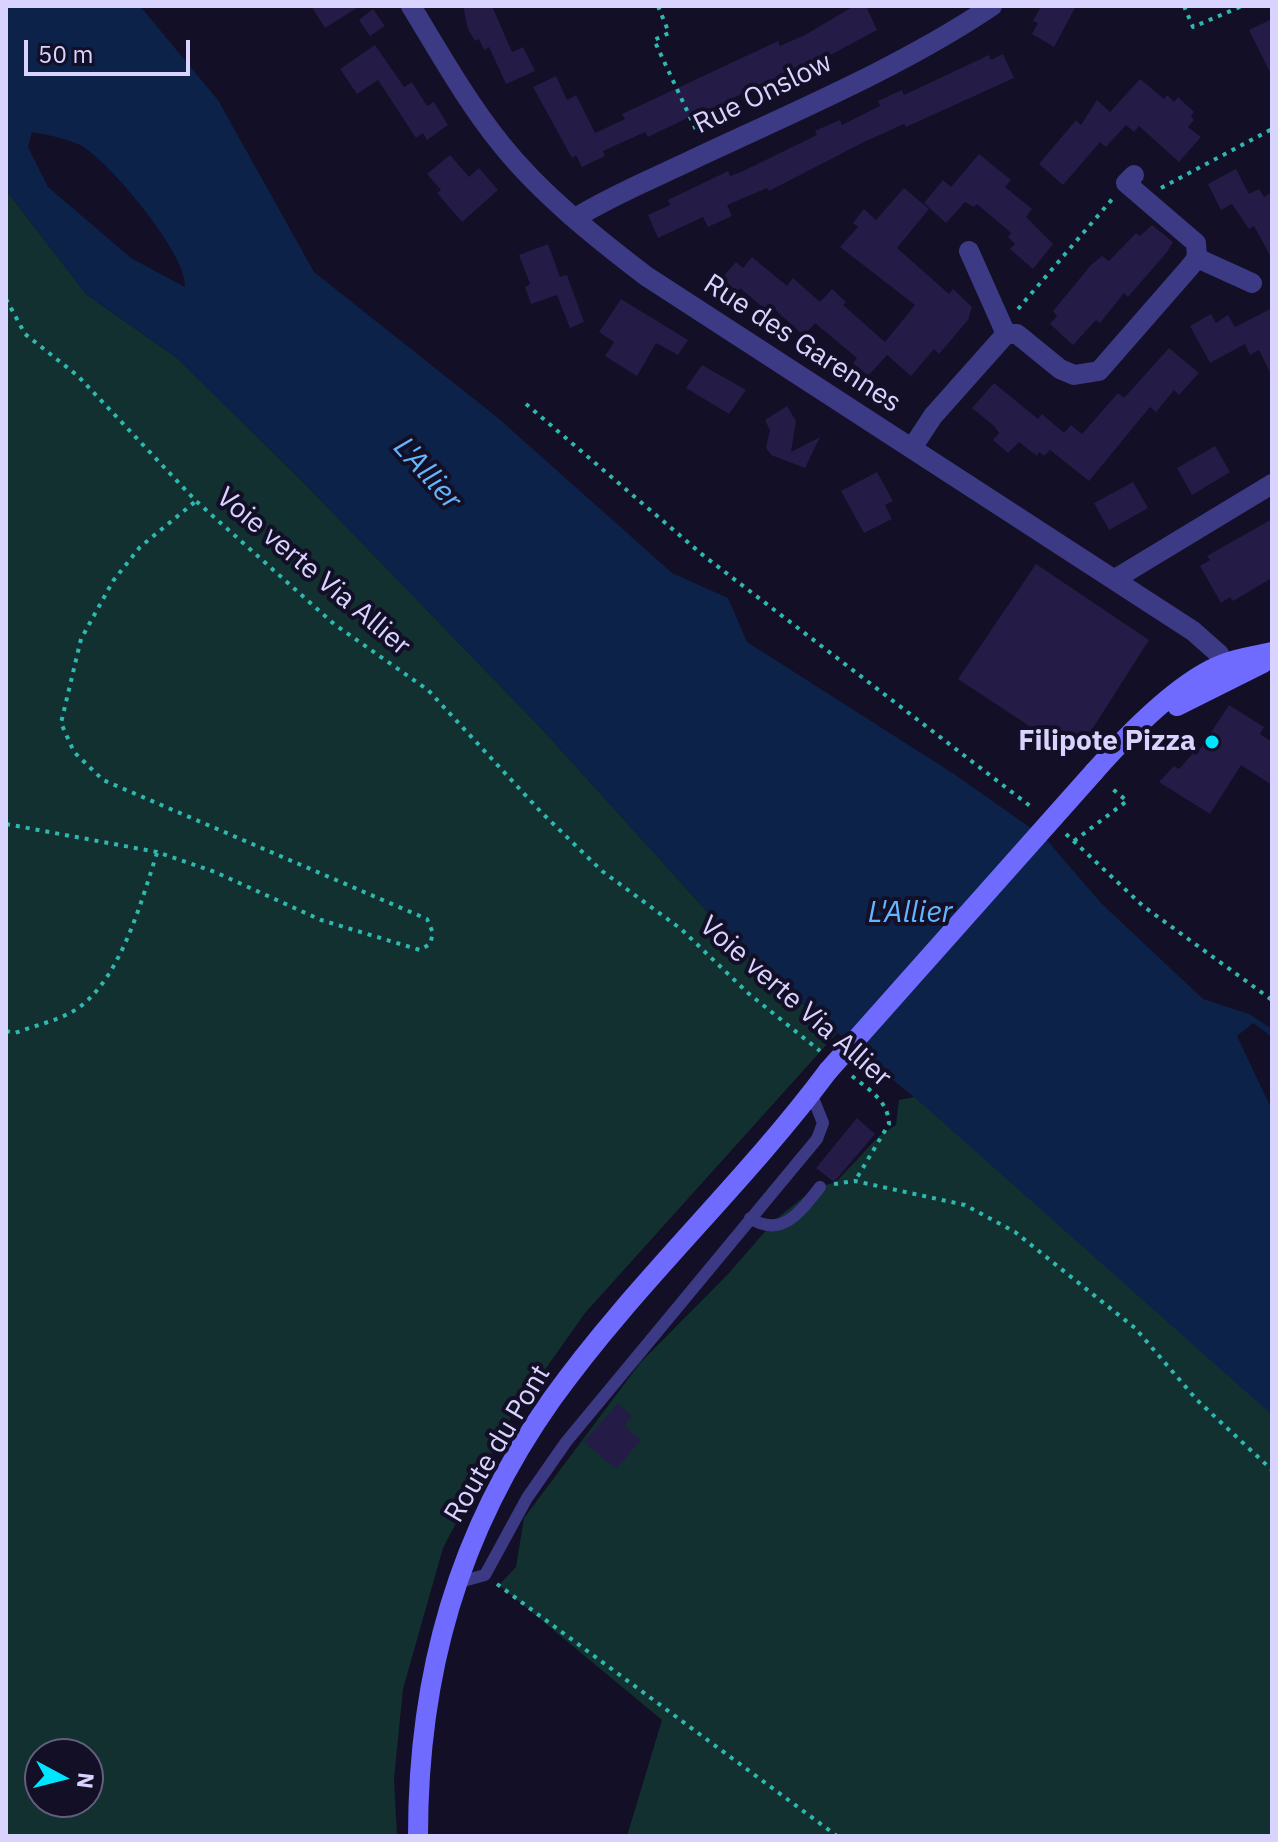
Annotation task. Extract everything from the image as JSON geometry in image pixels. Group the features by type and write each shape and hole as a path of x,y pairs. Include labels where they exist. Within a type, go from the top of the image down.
{"main road":[{"path":"1112,752 1184,689 1222,664 1272,652"},
{"path":"1112,752 1159,715 1272,658"},
{"name":"Route du Pont","path":"418,1836 418,1765 439,1638 467,1550 505,1475 552,1399 811,1093 1112,752"}],"street":[{"name":"Rue des Garennes","path":"411,6 500,144 537,183 646,276 1193,631 1219,654 1222,664"},
{"name":"Rue Onslow","path":"577,217 615,194 707,153 952,33 970,13 992,6"},
{"path":"969,251 1005,330 1017,334 1060,369 1074,375 1099,371 1110,362 1197,258 1196,243 1142,198 1130,179"},
{"path":"1197,258 1252,283"},
{"path":"912,448 933,416 1005,330"},
{"path":"1115,579 1272,484"}],"lane":[{"path":"456,1583 485,1575 527,1498 566,1442 817,1139 823,1123 811,1093"},
{"path":"750,1218 762,1226 776,1227 802,1209 820,1187"}],"path":[{"path":"658,6 669,33 654,40 707,153"},
{"path":"1184,6 1193,27 1242,6"},
{"path":"1142,198 1272,129"},
{"path":"1005,330 1130,179"},
{"path":"6,299 25,334 78,376 196,501"},
{"path":"526,404 704,556 1036,811"},
{"name":"Voie verte Via Allier","path":"6,824 157,852 215,872 321,920 420,950 430,944 433,933 427,919 103,780 74,752 61,723 81,639 113,581 140,547 196,501 334,624 428,690 541,812 602,871 681,929 748,993 835,1067 880,1098 888,1114 887,1132 855,1181 965,1205 1015,1232 1135,1328 1197,1400 1272,1470"},
{"path":"1074,841 1127,801"},
{"path":"1061,831 1143,906 1249,987 1272,1000"},
{"path":"6,1031 15,1033 71,1013 109,976 129,934 157,852"},
{"path":"485,1575 837,1836"}],"green space":[{"path":"6,190 86,294 177,358 306,485 542,729 751,960 837,1033 585,1313 510,1419 443,1548 403,1689 394,1779 397,1836 6,1836"},
{"path":"924,1095 1272,1380 1272,1836 627,1836 662,1720 499,1585 516,1567 524,1518 640,1363 729,1273 775,1220 815,1188 836,1182 879,1136 896,1125 899,1100"}],"water":[{"name":"L'Allier","path":"6,6 140,6 218,100 314,272 498,418 672,573 728,598 747,642 954,774 1045,838 1101,903 1203,999 1249,1014 1272,1029 1272,1037 1253,1023 1237,1036 1272,1110 1272,1415 929,1110 751,960 542,729 306,485 177,358 86,294 6,190","holes":["32,132 80,145 113,173 162,234 182,272 185,287 131,258 48,187 28,147"]}],"building":[{"path":"311,6 360,6 325,28"},
{"path":"463,6 492,6 512,52 523,47 535,71 506,84 489,47 484,50 479,39 475,41 468,29"},
{"path":"854,6 866,6 877,30 806,68 804,64 733,98 735,102 710,113 708,108 648,137 645,132 603,151 605,156 582,167 576,155 572,158 533,87 556,76 567,100 576,95 595,133 625,119 622,114 778,41 780,46 805,35"},
{"path":"1041,6 1076,6 1054,47 1032,34 1038,23 1033,21"},
{"path":"373,9 385,26 370,36 359,20"},
{"path":"1272,19 1272,76 1249,30"},
{"path":"375,45 404,87 412,82 427,106 434,102 448,125 427,140 423,133 416,138 378,80 357,94 340,69"},
{"path":"1003,54 1014,78 906,127 904,124 864,142 769,191 767,188 727,205 732,216 708,227 703,217 658,238 648,215 670,205 668,200 728,171 730,176 741,172 817,135 815,131 826,126 840,120 842,125 880,106 878,101 902,90 904,95 989,55 991,60"},
{"path":"1140,79 1164,99 1167,95 1174,102 1178,97 1194,112 1191,116 1194,120 1188,127 1201,137 1179,162 1139,126 1134,132 1126,125 1106,147 1100,142 1063,185 1039,164 1076,120 1081,125 1097,100 1110,112"},
{"path":"979,154 1011,180 1005,187 1032,209 1026,217 1053,244 1033,269 1010,249 1015,244 1008,237 1011,233 977,204 974,207 965,202 946,223 924,203 943,180 951,187"},
{"path":"450,155 469,177 479,168 498,190 462,222 437,193 441,190 427,174"},
{"path":"1236,169 1249,194 1259,189 1264,197 1272,192 1272,259 1254,226 1249,229 1232,204 1221,210 1208,184"},
{"path":"904,188 929,209 897,248 949,294 953,289 972,307 968,320 939,354 934,349 911,376 887,355 868,376 853,363 857,358 815,323 804,336 770,305 766,310 740,288 737,292 721,279 736,262 743,268 752,257 787,286 793,278 820,302 832,289 846,302 843,305 885,342 915,305 840,247 858,227 853,223 864,209 876,220"},
{"path":"1152,225 1173,242 1167,252 1128,297 1124,293 1100,323 1096,320 1073,345 1050,324 1057,316 1053,311 1091,265 1102,256 1109,261 1136,233 1140,236"},
{"path":"548,244 560,277 567,275 584,322 570,328 557,295 531,304 525,287 530,284 519,255"},
{"path":"621,299 688,340 678,355 656,343 637,376 605,356 614,342 599,332"},
{"path":"1272,308 1272,376 1259,350 1250,355 1245,344 1210,363 1190,326 1211,314 1216,323 1228,315 1235,327"},
{"path":"1169,348 1199,373 1179,395 1174,390 1156,412 1150,407 1089,481 1050,450 1044,456 1039,452 1037,456 1019,442 1008,453 993,440 999,433 994,426 972,408 994,383 1038,419 1042,414 1064,433 1071,425 1082,434 1118,393 1124,398"},
{"path":"702,365 746,390 729,414 686,388"},
{"path":"787,406 796,421 791,452 820,437 805,468 771,455 766,448 770,430 765,420"},
{"path":"1215,446 1230,472 1192,495 1177,468"},
{"path":"877,472 893,501 885,505 892,519 864,533 841,491"},
{"path":"1133,482 1148,508 1109,530 1094,503"},
{"path":"1272,519 1272,578 1233,601 1230,597 1221,603 1200,566 1210,560 1207,556"},
{"path":"1036,564 1149,640 1077,753 1066,745 1064,749 958,679"},
{"path":"1229,705 1264,727 1260,734 1272,742 1272,785 1241,765 1210,814 1159,782 1174,766 1179,769 1193,753 1196,755"},
{"path":"857,1118 875,1134 834,1182 816,1168"},
{"path":"618,1403 632,1416 624,1426 641,1440 616,1469 584,1442"}],"place":[{"name":"Filipote Pizza","path":"1212,742"}]}
